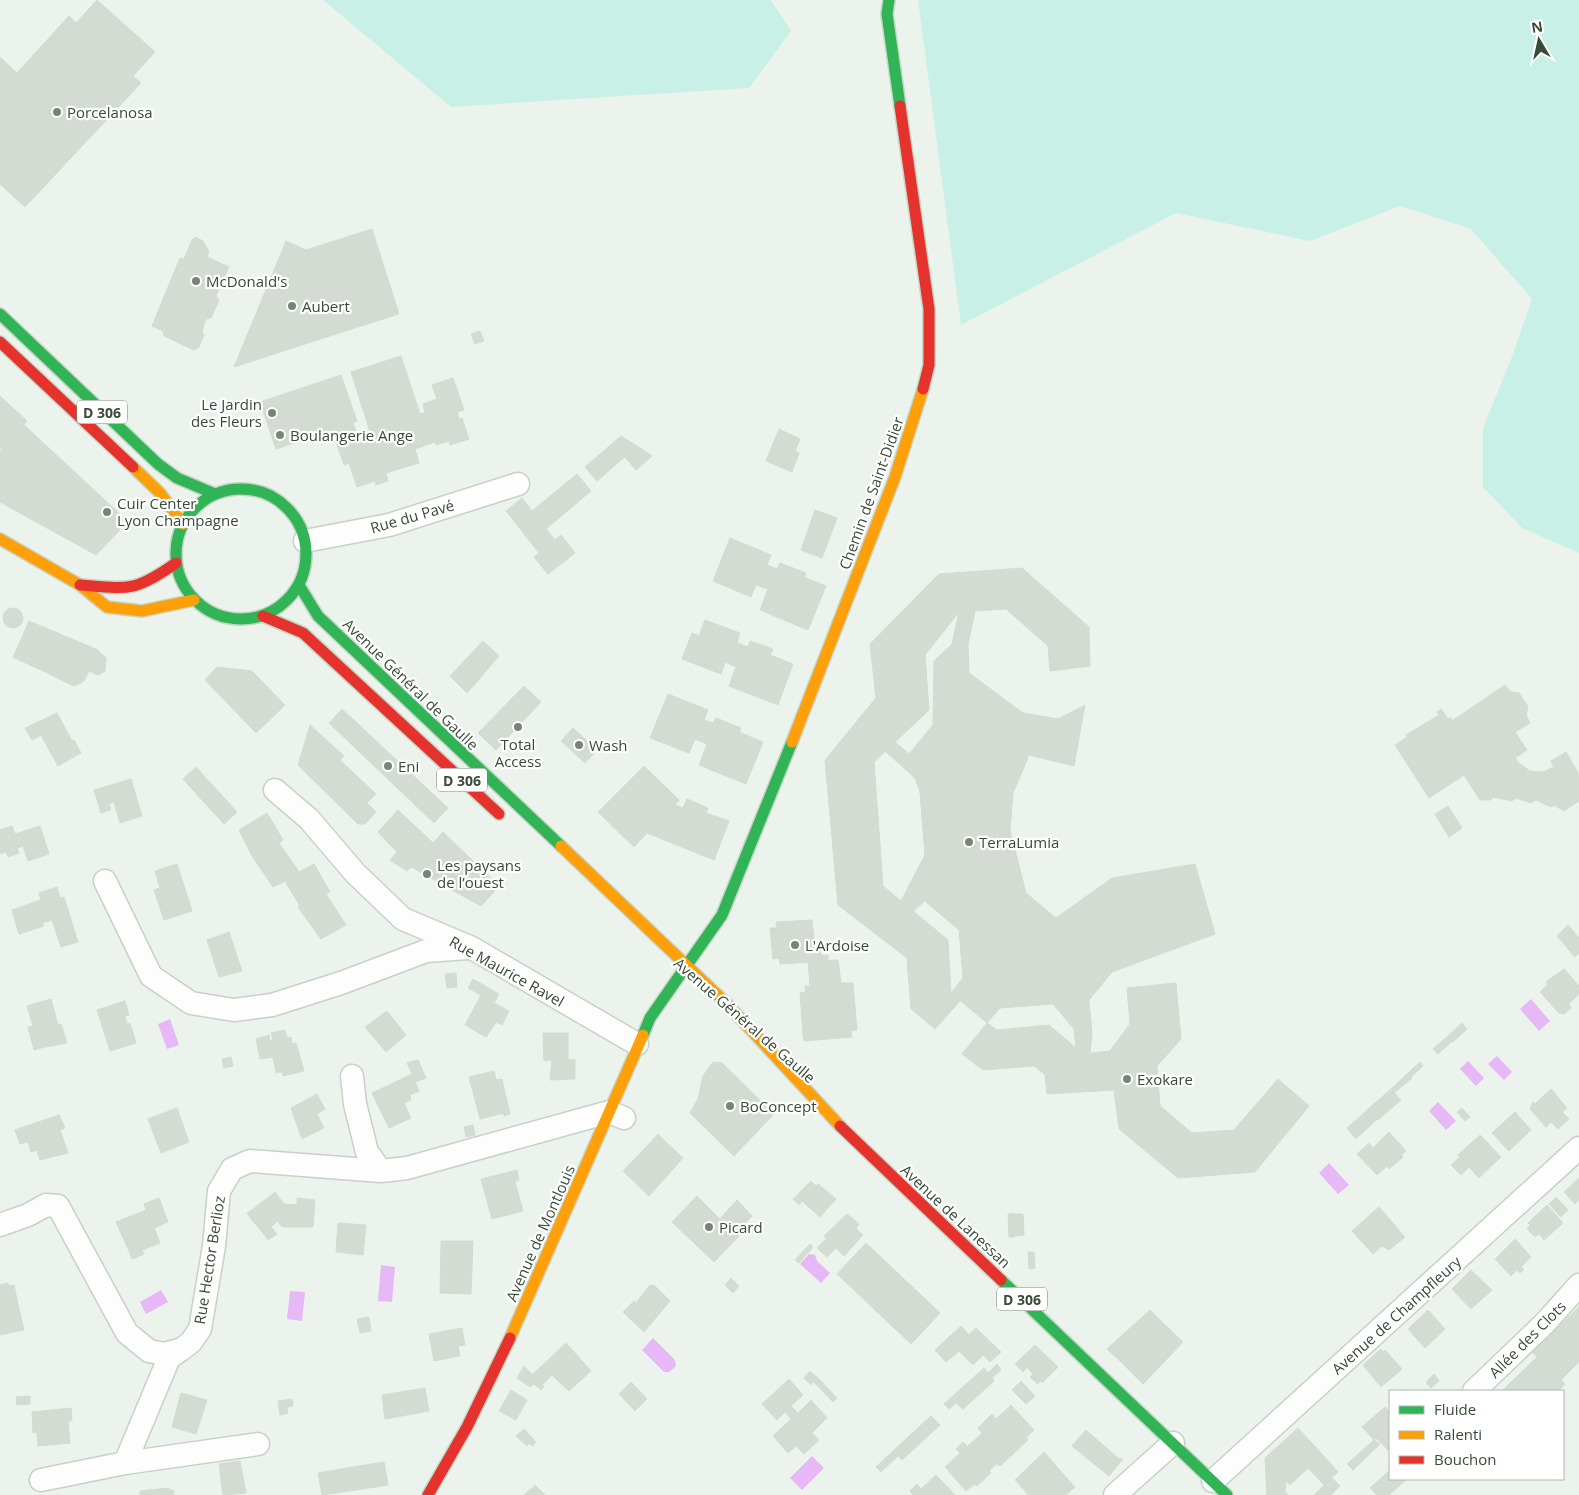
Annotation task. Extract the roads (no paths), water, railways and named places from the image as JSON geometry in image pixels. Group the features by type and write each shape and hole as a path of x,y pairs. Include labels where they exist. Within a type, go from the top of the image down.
{"main road":[{"name":"Chemin de Saint-Didier","path":"672,977 686,965 722,915 838,628 895,476 929,365 930,309 887,14 890,0"},
{"name":"D 306","path":"0,314 158,464 177,478 215,494"},
{"name":"D 306","path":"0,342 160,493 183,524"},
{"path":"244,489 259,492 275,498 289,510 299,524 305,541 305,570 300,585 278,609 263,616 245,620 226,618 209,612 194,600 182,583 176,562 176,542 183,524 197,506 215,494 244,489"},
{"path":"0,539 80,585 107,607 142,611 194,600"},
{"path":"80,585 127,589 151,581 176,562"},
{"name":"Avenue Général de Gaulle","path":"300,585 318,616 726,1003 816,1102"},
{"name":"D 306","path":"263,616 303,633 509,824"},
{"name":"Avenue Général de Gaulle","path":"672,977 688,992"},
{"name":"Avenue de Montlouis","path":"429,1494 467,1427 616,1115 637,1044 672,977"},
{"name":"Avenue Général de Gaulle","path":"744,1040 816,1102"},
{"name":"Avenue de Lanessan","path":"816,1102 1220,1488"}],"street":[{"name":"Rue du Pavé","path":"305,541 389,525 518,484"},
{"name":"Rue Maurice Ravel","path":"275,790 309,819 356,873 403,919 472,948 637,1044"},
{"path":"105,880 151,976 191,1003 234,1010 272,1004 341,983 426,951 472,948"},
{"path":"352,1076 355,1104 368,1152 381,1171"},
{"name":"Rue Hector Berlioz","path":"125,1463 169,1358 182,1349 200,1329 214,1246 219,1191 232,1169 250,1161 381,1171 407,1168 616,1115"},
{"name":"Avenue de Champfleury","path":"1220,1488 1579,1148"},
{"path":"0,1225 28,1215 46,1205 58,1206 126,1333 149,1351 164,1354 182,1349"},
{"name":"Allée des Clots","path":"1475,1390 1545,1323 1579,1285"},
{"path":"1114,1495 1172,1443"},
{"path":"40,1480 125,1463 258,1444"}],"place":[{"name":"Porcelanosa","path":"57,112"},
{"name":"McDonald's","path":"196,281"},
{"name":"Aubert","path":"292,306"},
{"name":"Le Jardin des Fleurs","path":"272,413"},
{"name":"Boulangerie Ange","path":"280,435"},
{"name":"Cuir Center Lyon Champagne","path":"107,512"},
{"name":"Total Access","path":"518,727"},
{"name":"Wash","path":"579,745"},
{"name":"Eni","path":"388,766"},
{"name":"TerraLumia","path":"969,842"},
{"name":"Les paysans de l’ouest","path":"427,874"},
{"name":"L'Ardoise","path":"795,945"},
{"name":"Exokare","path":"1127,1079"},
{"name":"BoConcept","path":"730,1106"},
{"name":"Picard","path":"709,1227"}]}
